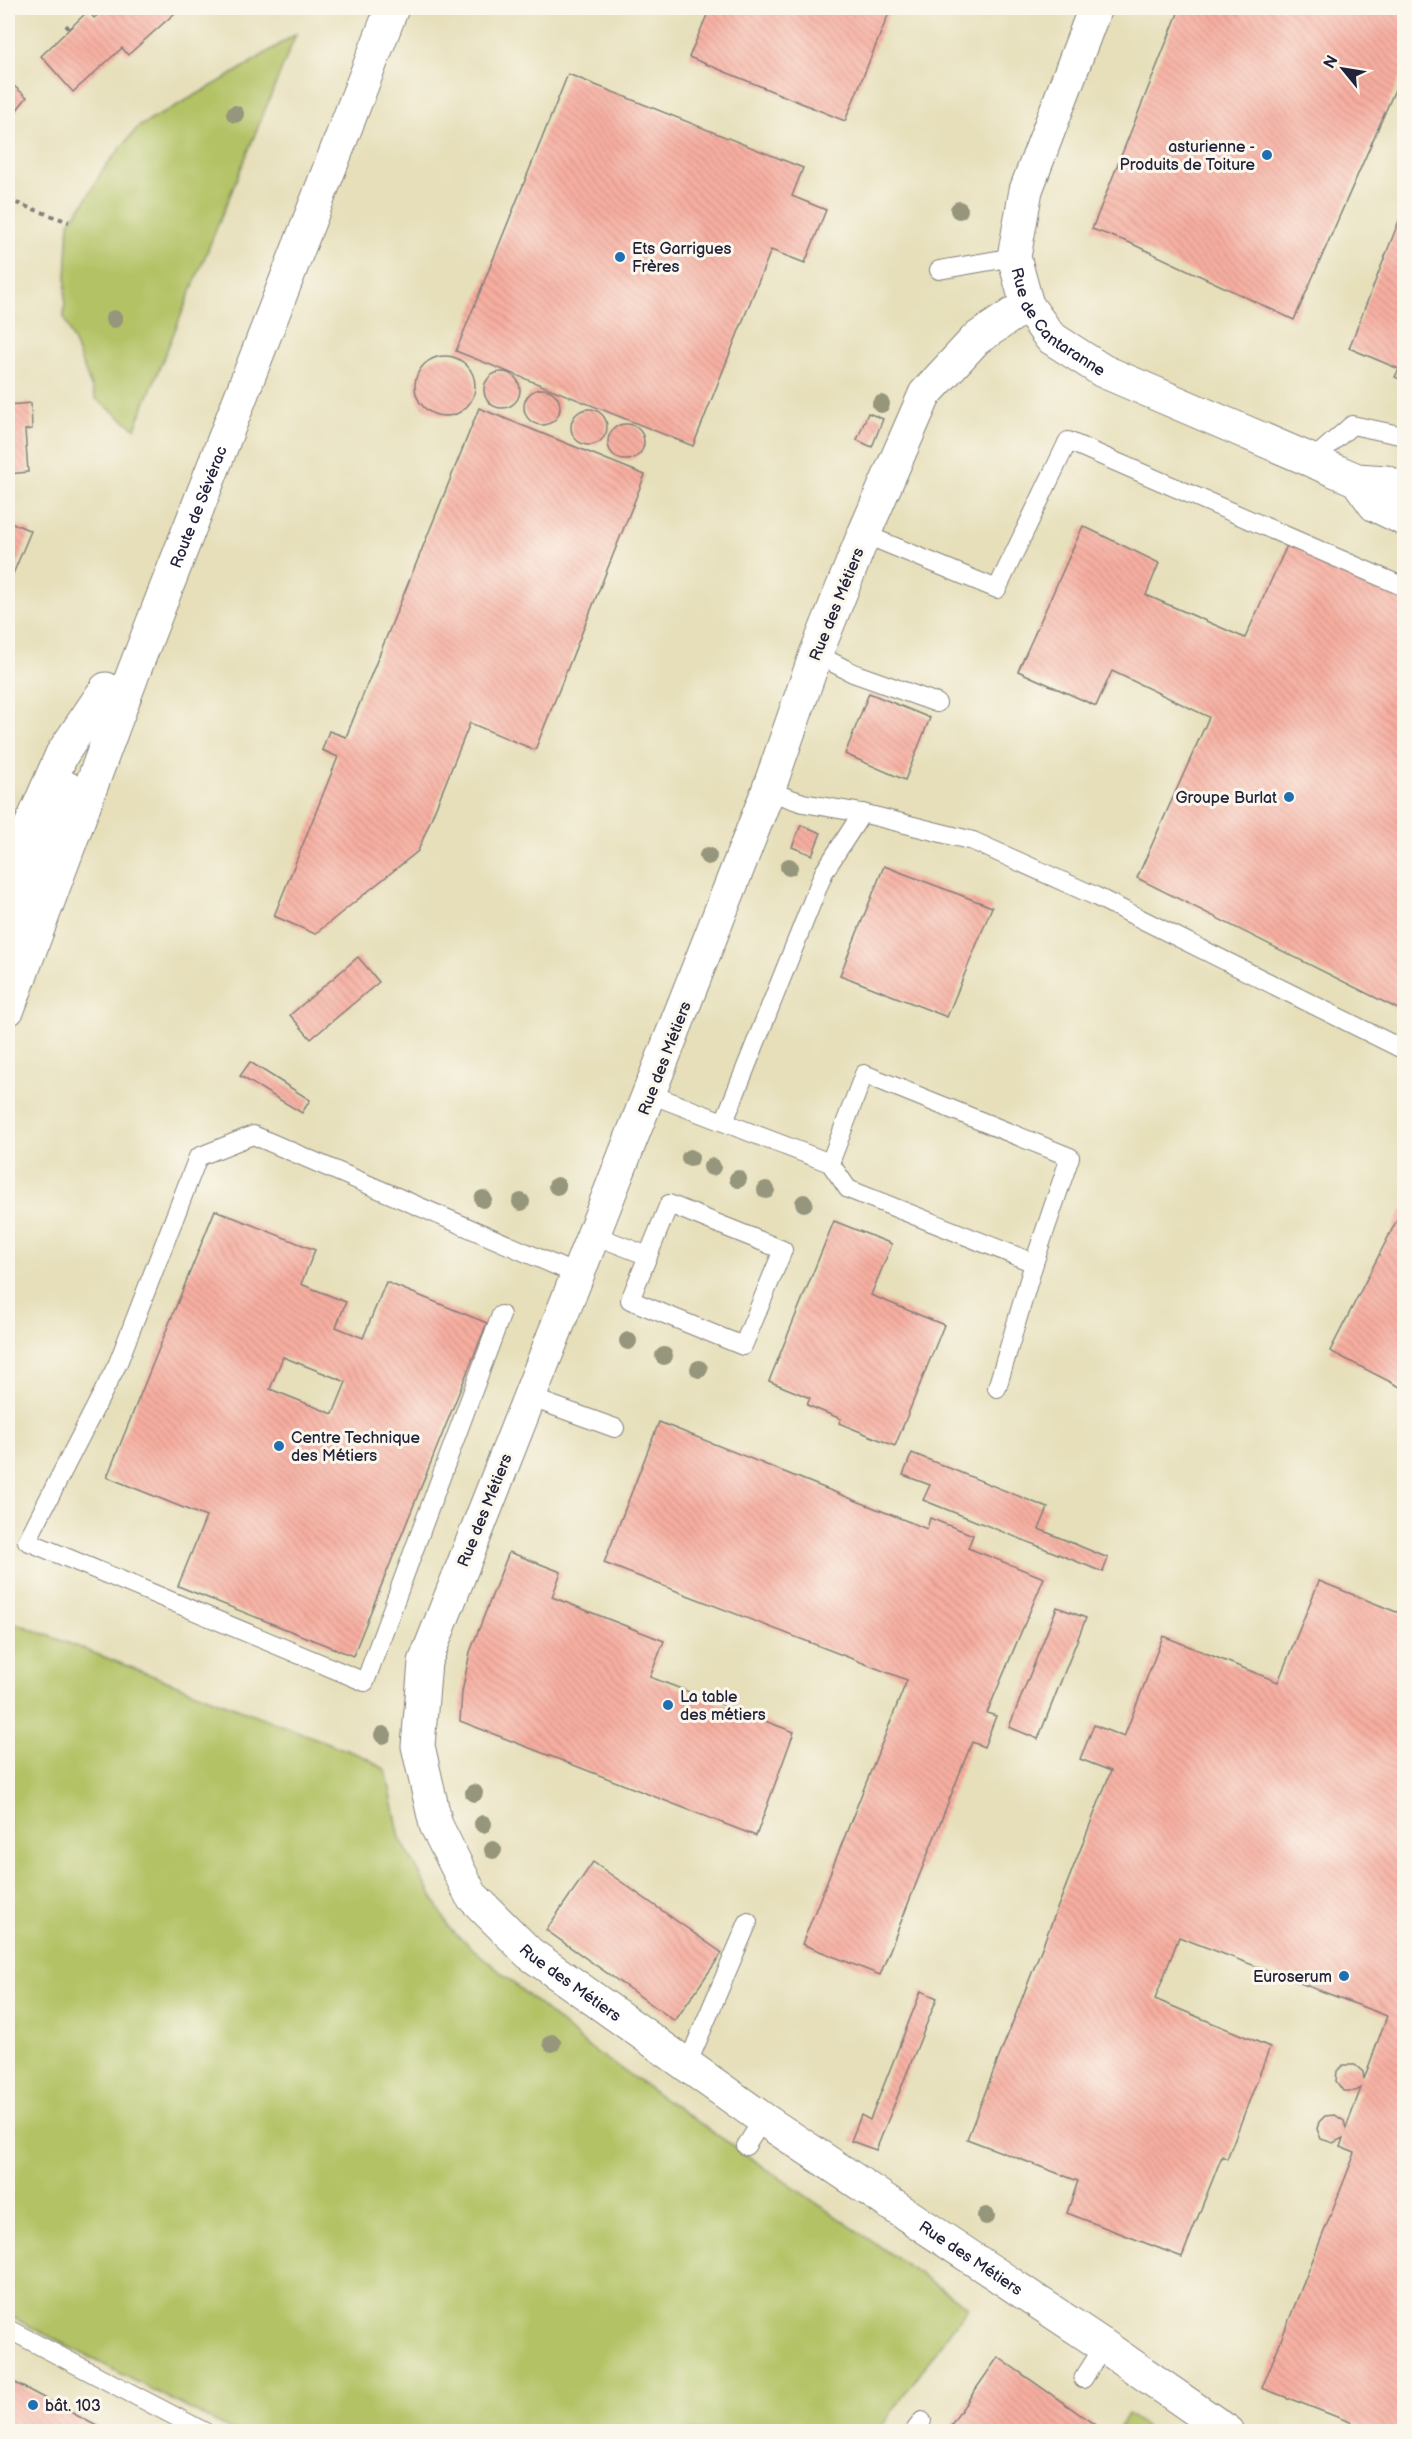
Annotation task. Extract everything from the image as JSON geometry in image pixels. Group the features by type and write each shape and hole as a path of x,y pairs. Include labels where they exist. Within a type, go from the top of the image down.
{"street":[{"name":"Route de Sévérac","path":"8,938 375,8"},
{"name":"Route de Sévérac","path":"8,1009 134,671 392,8"},
{"name":"Rue de Cantaranne","path":"1095,8 1026,190 1014,257 1027,305 1050,337 1103,371 1358,480 1386,482 1404,490"},
{"name":"Rue des Métiers","path":"1027,305 976,339 925,394 864,534 816,654 768,791 425,1662 418,1746 436,1825 471,1895 529,1953 763,2119 1104,2346 1228,2432"},
{"path":"1358,480 1375,505 1404,519"},
{"path":"8,878 62,753 106,689"}],"lane":[{"path":"939,270 1014,257"},
{"path":"1312,460 1352,425 1404,436"},
{"path":"864,534 997,589 1068,441 1404,586"},
{"path":"816,654 853,672 937,703"},
{"path":"768,791 803,803 862,813 973,841 1093,895 1404,1050"},
{"path":"724,1122 824,872 862,813"},
{"path":"830,1163 864,1074 1070,1157 1034,1263 997,1388"},
{"path":"650,1094 830,1163 848,1189 1034,1263"},
{"path":"501,1315 365,1682 27,1542 118,1363 198,1157 253,1135 578,1275"},
{"path":"669,1204 783,1250 743,1346 630,1299 648,1256 669,1204"},
{"path":"594,1235 648,1256"},
{"path":"529,1397 615,1428"},
{"path":"687,2065 748,1922"},
{"path":"746,2146 763,2119"},
{"path":"8,2329 205,2432"},
{"path":"1083,2379 1104,2346"}],"path":[{"path":"8,200 69,222"}],"green space":[{"path":"296,34 135,428 96,399 64,317 69,222 84,203 102,171 138,127 228,77"},
{"path":"8,1620 367,1758 386,1770 400,1838 451,1930 586,2045 968,2307 878,2431 232,2431 8,2315"},
{"path":"1127,2414 1152,2431 1117,2431"}],"building":[{"path":"106,8 172,8 176,12 128,55 122,48 73,92 41,56 88,11 94,18"},
{"path":"710,8 891,8 845,121 689,57"},
{"name":"asturienne - Produits de Toiture","path":"1180,8 1404,8 1404,69 1294,320 1128,242 1092,229"},
{"name":"Ets Garrigues Frères","path":"568,74 803,168 792,196 826,210 805,263 771,250 693,446 456,351"},
{"path":"8,81 27,97 8,121"},
{"path":"1404,208 1404,381 1395,377 1399,369 1349,348"},
{"path":"439,356 451,356 462,361 470,369 475,386 473,398 462,411 451,416 439,416 428,411 420,403 415,392 415,380 420,369 428,361"},
{"path":"502,372 514,378 520,390 514,402 502,408 490,402 484,390 490,378"},
{"path":"542,389 554,395 560,407 554,419 542,425 530,419 524,407 530,395"},
{"path":"31,403 32,429 25,430 28,472 8,474 8,405"},
{"path":"479,408 645,475 535,750 470,723 418,851 315,934 274,916 338,757 322,750 329,731 346,737"},
{"path":"589,409 601,415 607,427 601,439 589,445 577,439 571,427 577,415"},
{"path":"868,413 883,419 872,447 857,440"},
{"path":"626,424 638,430 644,442 638,454 626,460 614,454 608,442 614,430"},
{"path":"8,521 31,531 8,586"},
{"name":"Groupe Burlat","path":"1083,526 1159,563 1146,595 1245,638 1289,541 1404,594 1404,1012 1137,878 1209,717 1112,671 1096,706 1018,671"},
{"path":"869,693 930,718 905,780 845,754"},
{"path":"801,825 821,833 812,855 792,847"},
{"path":"884,866 992,907 947,1017 840,975"},
{"path":"358,957 379,982 311,1039 290,1015"},
{"path":"250,1062 310,1100 302,1113 240,1076"},
{"path":"1404,1206 1404,1389 1330,1351"},
{"name":"Centre Technique des Métiers","path":"215,1210 315,1250 301,1284 346,1302 336,1327 363,1338 386,1282 487,1323 353,1656 178,1586 206,1517 107,1477","holes":["283,1357 346,1382 333,1414 270,1389"]},
{"path":"834,1221 892,1244 871,1295 944,1325 895,1446 839,1423 841,1419 807,1405 810,1398 769,1381"},
{"path":"659,1422 927,1529 930,1518 973,1535 968,1548 1044,1578 987,1713 996,1716 984,1747 972,1742 880,1975 802,1944 907,1680 604,1563"},
{"path":"912,1453 1048,1508 1039,1529 1108,1558 1103,1572 923,1500 930,1485 903,1475"},
{"path":"509,1552 561,1572 552,1597 664,1641 650,1677 794,1732 756,1836 460,1721 462,1692 470,1652"},
{"path":"1319,1581 1404,1615 1404,2432 1376,2432 1262,2388 1355,2153 1340,2147 1343,2138 1333,2143 1321,2139 1317,2129 1319,2122 1325,2116 1335,2115 1344,2121 1346,2128 1361,2088 1356,2091 1343,2091 1336,2081 1337,2071 1343,2065 1355,2065 1363,2072 1364,2079 1387,2016 1179,1937 1155,1999 1270,2047 1227,2159 1222,2156 1182,2257 1067,2213 1078,2181 967,2139 1111,1771 1080,1759 1094,1725 1124,1737 1163,1636 1278,1682"},
{"path":"1057,1607 1086,1618 1038,1739 1009,1727"},
{"path":"593,1862 722,1953 675,2021 546,1930"},
{"path":"921,1991 937,1998 876,2150 851,2141 861,2115 870,2120"},
{"path":"998,2357 1105,2432 946,2432"},
{"name":"bât. 103","path":"8,2379 108,2432 8,2432"}],"place":[{"name":"asturienne - Produits de Toiture","path":"1267,155"},
{"name":"Ets Garrigues Frères","path":"620,257"},
{"name":"Groupe Burlat","path":"1289,797"},
{"name":"Centre Technique des Métiers","path":"279,1446"},
{"name":"La table des métiers","path":"668,1705"},
{"name":"Euroserum","path":"1344,1976"},
{"name":"bât. 103","path":"33,2405"}]}
